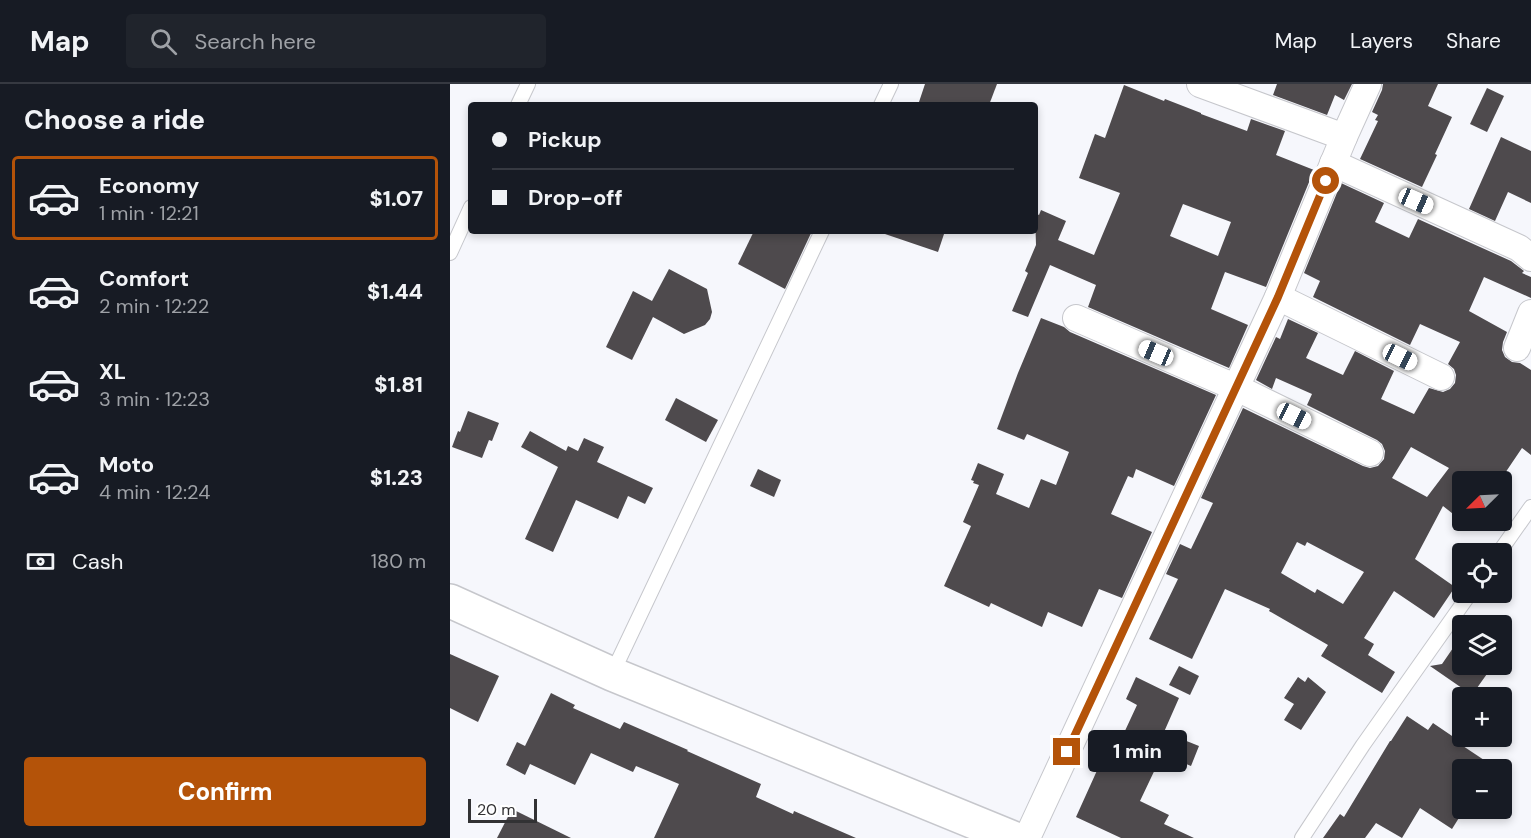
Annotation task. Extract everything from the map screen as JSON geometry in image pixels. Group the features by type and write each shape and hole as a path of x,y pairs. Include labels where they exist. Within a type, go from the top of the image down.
{"street":[{"path":"1200,84 1344,137"},
{"path":"1027,838 1237,388 1368,84"},
{"path":"1333,163 1519,248 1531,258"},
{"path":"1278,297 1441,377"},
{"path":"1517,348 1531,313"},
{"path":"1076,318 1237,388 1370,453"},
{"path":"450,601 612,674 1013,838"}],"lane":[{"path":"519,102 528,84"},
{"path":"882,102 891,84"},
{"path":"450,253 468,214"},
{"path":"612,674 821,234"},
{"path":"1506,543 1531,507"},
{"path":"1302,838 1463,603"}],"building":[{"path":"925,84 997,84 990,102 919,102"},
{"path":"1277,84 1352,84 1344,100 1335,95 1327,115 1273,95"},
{"path":"1383,84 1438,84 1428,106 1452,117 1422,187 1360,159 1378,121 1375,120 1378,115 1372,112"},
{"path":"1124,85 1247,131 1251,119 1285,131 1276,155 1314,170 1266,287 1225,272 1211,309 1248,325 1229,368 1088,307 1096,285 1050,265 1028,317 1012,311 1028,273 1025,271 1036,245 1038,214 1041,210 1066,221 1058,240 1094,255 1120,193 1079,178 1095,134 1105,138","holes":["1183,204 1231,222 1218,256 1170,236"]},
{"path":"1487,88 1504,96 1487,132 1470,124"},
{"path":"1501,137 1531,151 1531,203 1508,192 1495,221 1469,209"},
{"path":"1341,183 1384,203 1375,222 1409,238 1418,219 1511,261 1524,271 1522,273 1531,277 1531,298 1484,277 1469,311 1507,332 1502,350 1505,357 1531,370 1531,455 1522,448 1506,471 1452,471 1452,513 1443,506 1415,559 1452,585 1452,591 1434,618 1394,591 1364,638 1374,644 1368,655 1395,672 1382,693 1321,656 1328,645 1269,611 1270,609 1225,589 1192,659 1149,639 1178,579 1166,574 1180,544 1191,549 1213,503 1201,498 1243,408 1363,466 1370,468 1378,466 1384,459 1385,451 1377,440 1307,405 1312,394 1276,378 1272,389 1256,380 1276,337 1280,339 1288,319 1318,333 1306,358 1343,375 1355,351 1394,371 1381,399 1414,414 1429,388 1443,392 1455,383 1454,369 1448,364 1460,342 1420,324 1410,345 1313,297 1320,281 1304,273","holes":["1411,447 1449,468 1427,497 1392,478","1297,542 1305,546 1307,542 1364,572 1343,604 1317,589 1315,593 1281,573"]},
{"path":"753,234 811,234 785,289 738,264"},
{"path":"885,234 944,234 938,252"},
{"path":"669,269 707,289 712,312 710,319 705,325 684,334 653,317 632,360 606,347 633,291 652,301"},
{"path":"1041,318 1216,395 1174,486 1136,469 1133,478 1128,476 1111,514 1152,532 1122,598 1099,589 1082,627 1048,612 1042,627 991,603 989,607 944,586 971,526 963,522 979,485 971,480 978,463 1004,474 996,494 1029,508 1041,479 1056,485 1069,452 1027,434 1024,440 997,429"},
{"path":"676,398 718,420 706,442 665,420"},
{"path":"468,411 499,423 482,458 452,447"},
{"path":"530,431 566,451 568,446 578,451 584,438 604,447 597,462 653,488 645,504 628,496 618,519 576,500 553,552 525,539 558,467 521,447"},
{"path":"758,469 781,480 774,497 750,486"},
{"path":"1452,650 1452,675 1486,675 1478,687 1460,687 1430,666 1442,664"},
{"path":"450,654 499,676 478,722 450,708"},
{"path":"1179,666 1199,676 1190,695 1169,685"},
{"path":"1136,677 1179,698 1164,732 1199,746 1191,766 1167,756 1163,763 1159,761 1140,801 1169,815 1164,824 1194,838 1121,838 1076,817 1109,744 1117,748 1137,705 1126,699"},
{"path":"1298,677 1305,682 1308,677 1326,692 1301,730 1284,720 1294,704 1284,698"},
{"path":"551,693 575,705 573,708 620,729 624,722 761,784 756,797 856,838 654,838 679,784 636,766 633,772 591,753 575,785 530,764 525,775 506,765 517,742 525,746"},
{"path":"1407,716 1428,730 1433,723 1452,736 1452,747 1464,747 1482,759 1452,759 1452,819 1458,819 1452,829 1420,808 1402,838 1376,823 1365,838 1323,838 1340,814 1344,817"},
{"path":"512,809 571,838 497,838"}],"route":[{"path":"1067,752 1227,410 1278,297 1326,181"}]}
